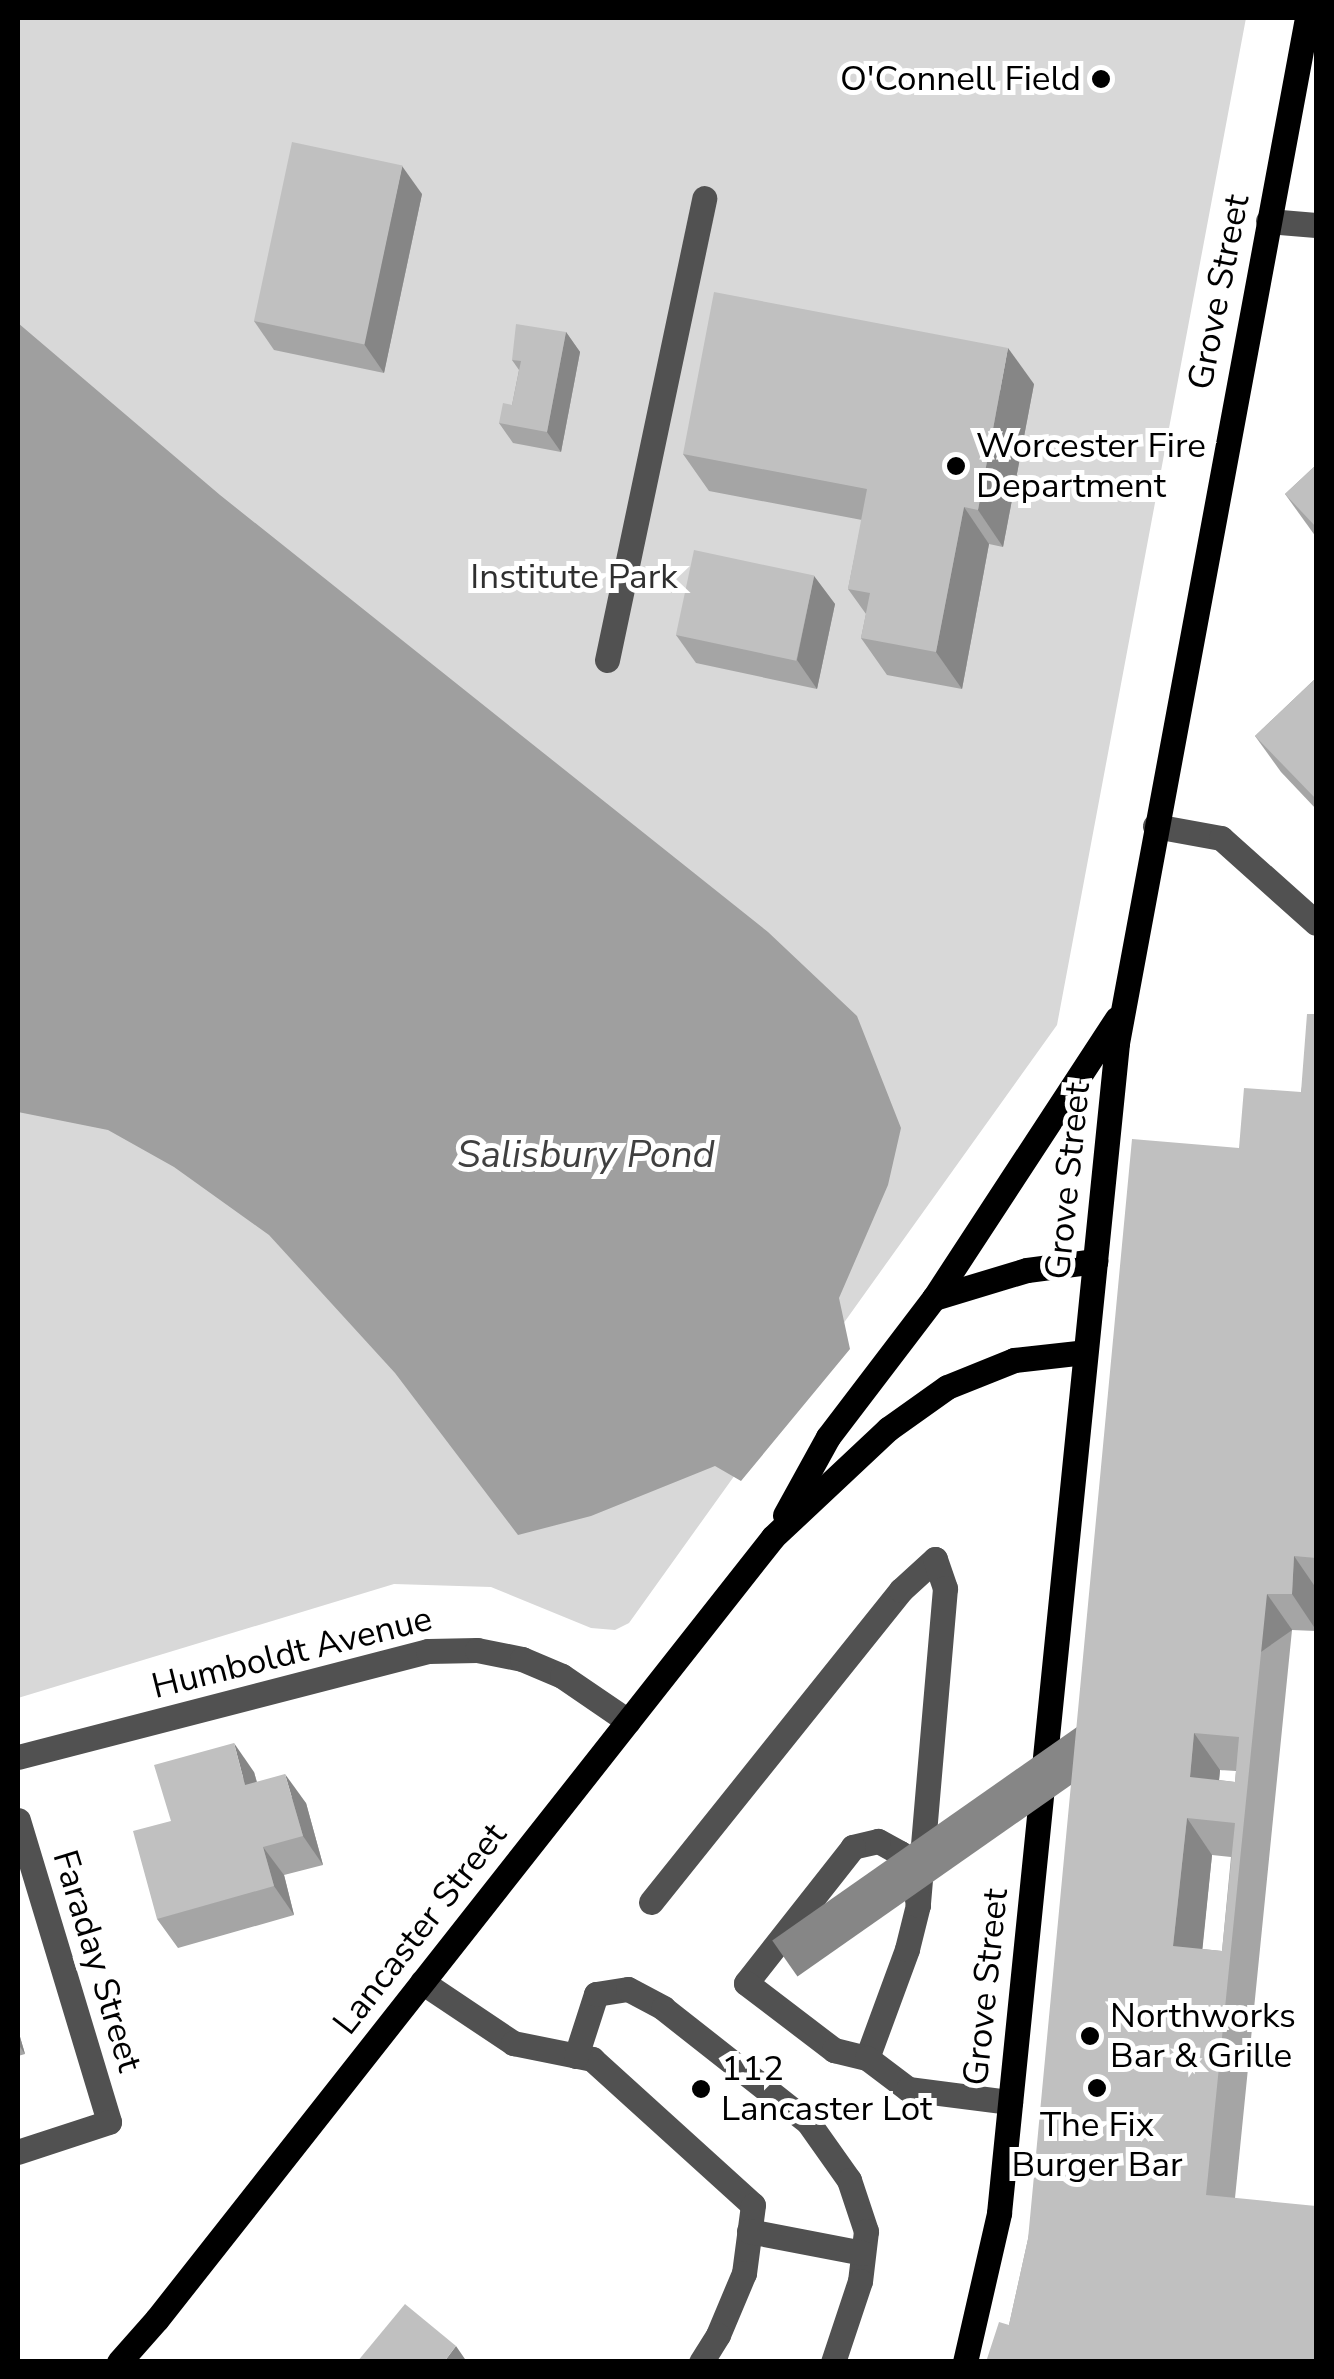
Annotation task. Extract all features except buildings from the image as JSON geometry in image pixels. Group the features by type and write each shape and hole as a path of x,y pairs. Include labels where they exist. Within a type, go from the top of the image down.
{"main road":[{"name":"Grove Street","path":"965,2362 999,2213 1123,1010 1307,18"},
{"name":"Lancaster Street","path":"773,1537 828,1437 934,1298 1123,1010"},
{"path":"934,1298 1026,1270 1095,1261"},
{"name":"Lancaster Street","path":"119,2362 773,1537 888,1429 948,1388 1014,1360 1086,1352"}],"street":[{"path":"608,660 704,198"},
{"path":"1268,221 1316,225"},
{"path":"1155,826 1221,838 1316,923"},
{"path":"651,1902 902,1590 935,1559 941,1566 945,1588 918,1905 907,1950 867,2058"},
{"name":"Humboldt Avenue","path":"18,1757 397,1656 440,1650 501,1654 542,1667 583,1688 628,1721"},
{"name":"Faraday Street","path":"18,1820 109,2122 18,2152"},
{"path":"918,1905 912,1878 900,1853 878,1841 853,1847 746,1982 834,2050 867,2058 908,2089 1010,2102"},
{"path":"422,1982 513,2043 592,2059 753,2206 744,2273 718,2335 700,2362"},
{"path":"576,2056 596,1994 628,1989 663,2008 808,2122 850,2180 866,2231 860,2281 833,2362"},
{"path":"750,2231 864,2253"}],"green space":[{"name":"Institute Park","path":"18,18 1246,18 1057,1025 629,1623 615,1630 591,1628 491,1587 394,1584 18,1698"}],"water":[{"name":"Salisbury Pond","path":"18,323 220,495 768,932 857,1016 901,1128 888,1185 839,1298 850,1349 741,1481 715,1466 591,1516 518,1535 395,1373 269,1235 174,1167 108,1130 18,1112"}],"place":[{"name":"O'Connell Field","path":"1101,79"},
{"name":"Worcester Fire Department","path":"956,466"},
{"name":"Northworks Bar & Grille","path":"1090,2036"},
{"name":"The Fix Burger Bar","path":"1097,2088"},
{"name":"112 Lancaster Lot","path":"701,2089"}]}
